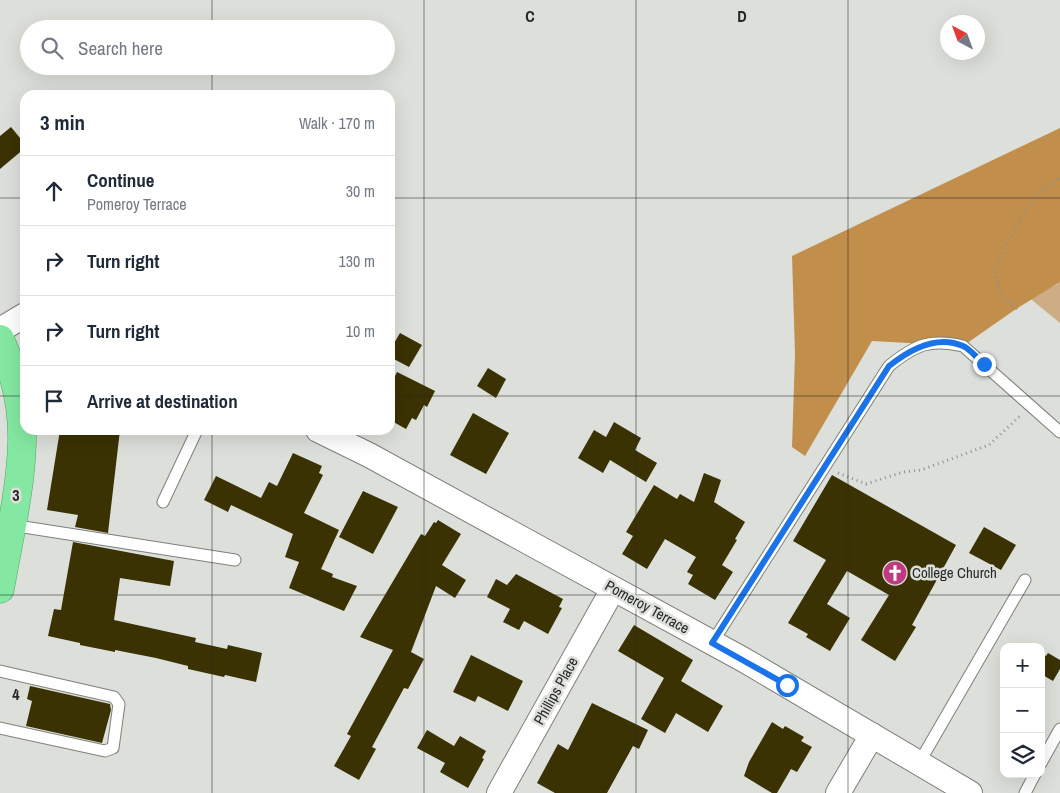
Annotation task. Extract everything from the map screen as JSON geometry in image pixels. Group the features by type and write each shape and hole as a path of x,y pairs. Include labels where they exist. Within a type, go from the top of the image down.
{"highway":[{"path":"0,339 16,386 20,417"},
{"path":"0,589 21,458 22,435"}],"street":[{"path":"0,330 20,318"},
{"name":"Pomeroy Terrace","path":"328,435 378,460 712,643 970,793"},
{"name":"Phillips Place","path":"499,793 613,589"},
{"path":"838,793 872,735"}],"lane":[{"path":"712,643 889,366 906,352 925,344 945,341 964,346 1060,432"},
{"path":"163,502 194,435"},
{"path":"11,526 235,560"},
{"path":"919,763 1025,580"},
{"path":"0,671 114,697 119,704 113,748 105,751 0,728"},
{"path":"1045,756 1060,729"},
{"path":"1025,793 1033,778"}],"path":[{"path":"1016,309 1002,297 995,276 1003,250 1026,210 1043,190 1060,178"},
{"path":"824,468 866,484 903,472 920,470 989,445 1031,406"}],"shaded area":[{"path":"1060,128 1060,282 1016,309 963,346 872,341 805,456 792,447 795,354 792,256"},
{"path":"1060,282 1060,323 1027,296"}],"building":[{"path":"11,127 20,138 20,152 0,169 0,136"},
{"path":"400,333 422,345 409,367 395,360 395,342"},
{"path":"488,368 506,379 496,398 477,386"},
{"path":"397,372 435,391 427,407 424,405 416,420 412,418 406,429 395,423 395,376"},
{"path":"473,413 509,433 486,474 450,455"},
{"path":"614,422 641,438 635,450 657,463 646,482 610,460 603,473 578,458 594,430 606,437"},
{"path":"59,435 119,435 108,533 75,527 78,515 47,510"},
{"path":"293,453 322,466 319,473 323,475 304,513 339,530 321,569 333,574 332,577 357,586 344,611 289,588 299,562 285,557 293,534 231,505 228,512 204,500 216,476 261,498 269,482 277,486"},
{"path":"704,473 721,480 714,502 745,522 722,565 733,572 715,600 688,584 693,575 687,572 696,557 665,539 647,569 622,554 633,536 626,532 654,485 677,499 680,494 694,502"},
{"name":"College Church","path":"832,475 956,545 912,625 916,627 895,661 861,640 889,595 847,571 827,604 850,618 830,651 806,637 808,634 788,623 826,560 793,541"},
{"path":"363,491 398,507 373,554 339,537"},
{"path":"438,520 461,534 442,565 466,580 455,598 436,586 411,652 424,659 408,689 404,688 372,747 376,749 359,780 334,766 351,736 347,734 393,650 360,637 421,534 425,536 434,522 436,523"},
{"path":"984,527 1016,545 1001,570 969,553"},
{"path":"73,542 174,561 170,586 120,578 114,620 196,638 195,642 227,649 228,645 262,653 256,682 225,675 224,677 188,669 188,666 156,658 80,645 80,643 48,636 54,609 61,610"},
{"path":"516,574 563,599 559,607 562,608 548,634 524,621 519,630 503,622 510,609 487,597 496,579 507,585"},
{"path":"634,625 693,660 681,681 723,706 708,732 676,713 665,733 641,719 664,678 618,651"},
{"path":"1048,653 1060,660 1060,669 1053,681 1045,676 1045,655"},
{"path":"471,655 523,681 508,711 478,696 475,702 453,692"},
{"path":"30,686 110,704 111,710 102,743 26,726 32,701 27,699"},
{"path":"592,703 648,730 639,749 633,746 607,793 555,793 537,783 558,744 568,750"},
{"path":"772,722 783,729 785,726 804,737 801,741 812,747 797,772 791,769 777,793 772,793 744,776 749,762"},
{"path":"427,730 454,746 460,736 486,751 482,758 484,759 468,788 440,772 445,763 417,748"}],"place":[{"name":"College Church","path":"895,573"}],"route":[{"path":"787,685 712,643 889,366 906,352 925,344 945,341 964,346 984,364"}]}
